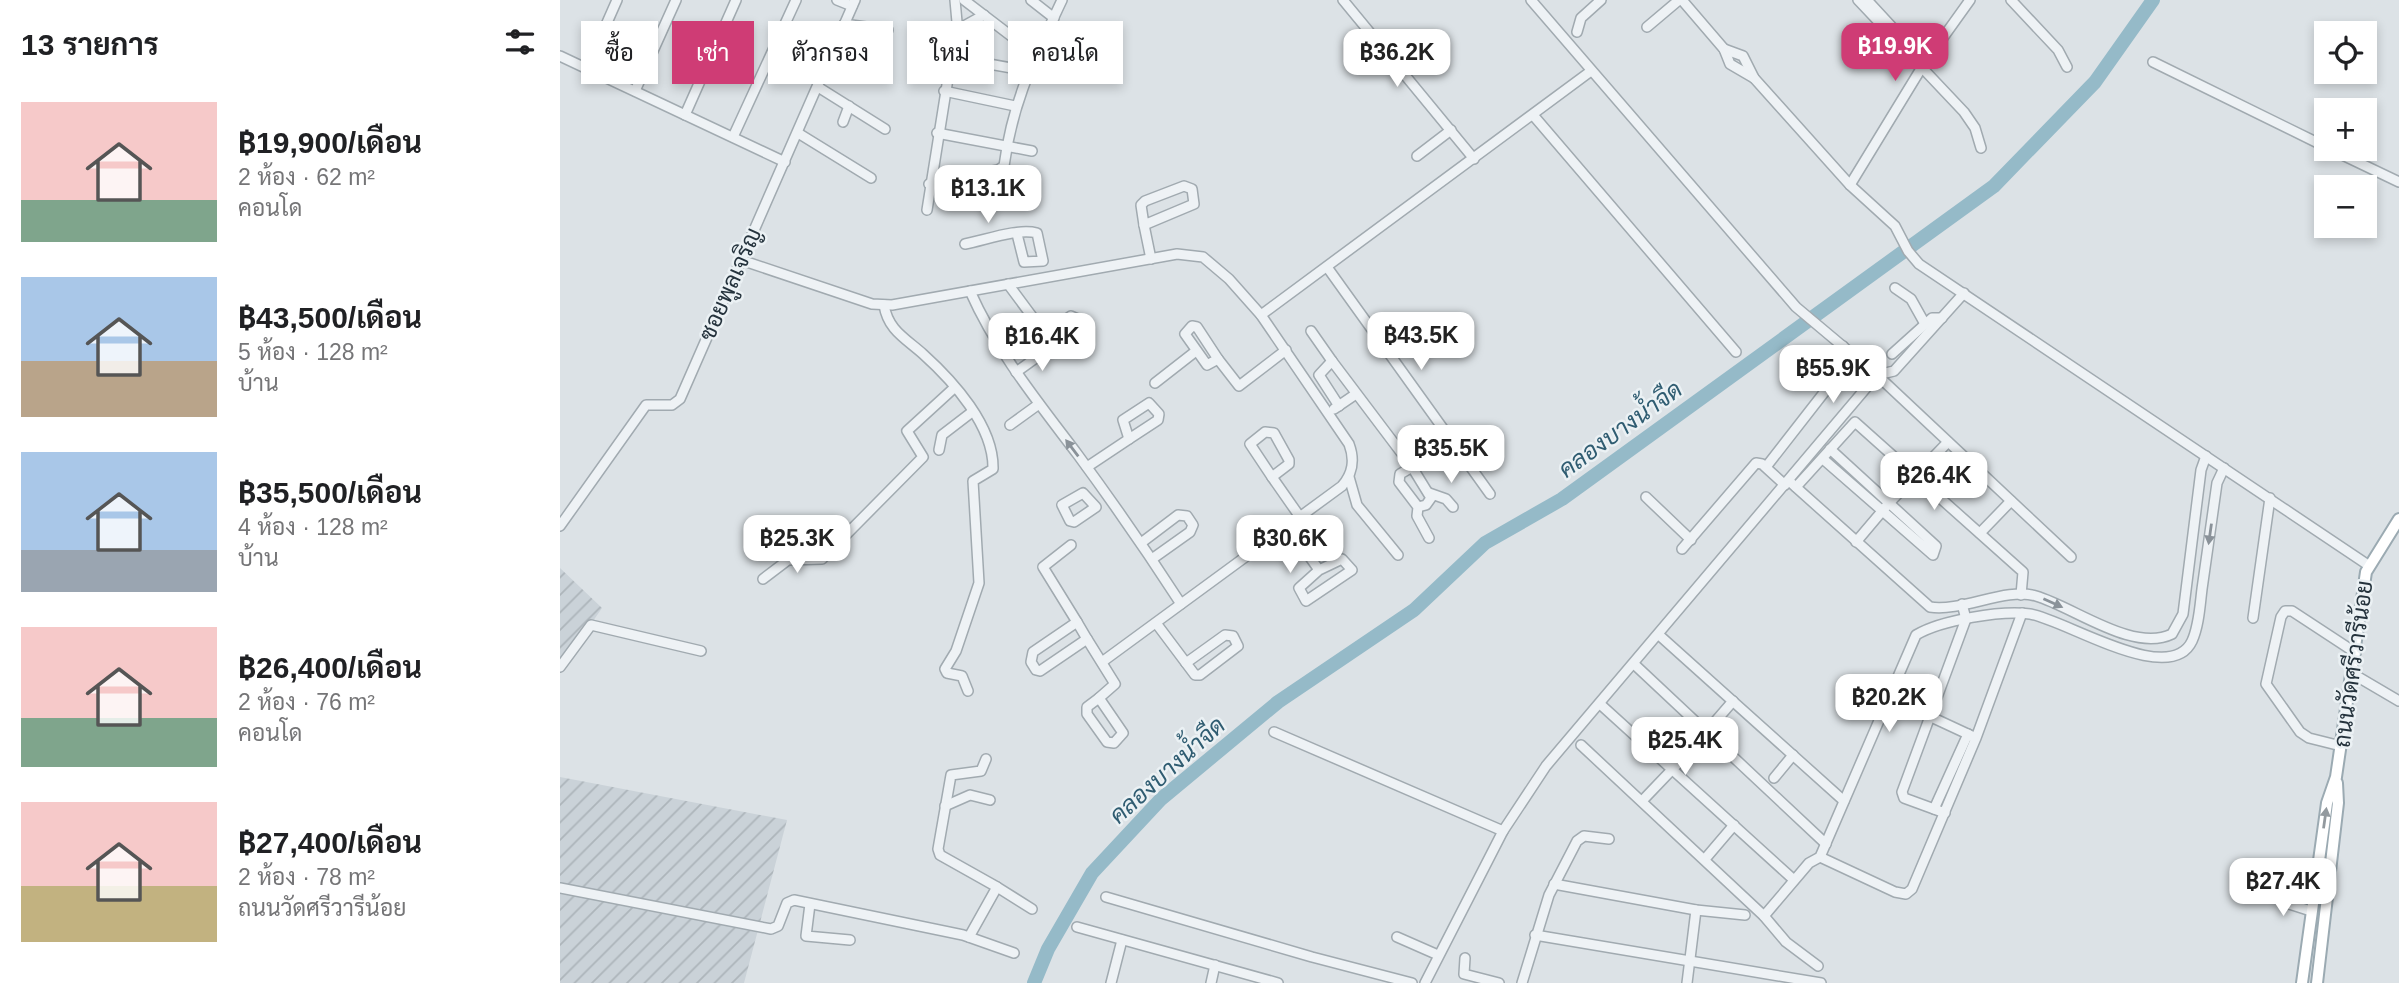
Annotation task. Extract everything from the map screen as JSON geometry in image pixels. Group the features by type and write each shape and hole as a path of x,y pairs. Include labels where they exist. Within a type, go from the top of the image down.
{"main road":[{"name":"ถนนวัดศรีวารีน้อย","path":"2302,983 2327,803 2336,777 2368,565 2399,519"},
{"name":"ถนนวัดศรีวารีน้อย","path":"2317,983 2338,803 2336,777"},
{"path":"2312,908 2327,905"}],"street":[{"path":"608,21 617,0"},
{"path":"635,91 676,0"},
{"path":"685,115 736,0"},
{"path":"733,137 796,0"},
{"path":"837,0 853,3"},
{"path":"955,0 955,21"},
{"path":"964,0 1008,33"},
{"path":"1031,0 1054,18"},
{"path":"1053,21 1062,0"},
{"path":"1343,0 1474,159"},
{"path":"1531,0 1796,307 1878,375 2071,557"},
{"path":"1577,32 1581,18 1601,0"},
{"path":"1647,27 1680,0 1724,49 1735,69 1754,78"},
{"path":"1858,0 1923,65"},
{"path":"1867,0 1972,123 1981,148"},
{"path":"1850,185 1923,65 1970,0"},
{"path":"2011,0 2058,50 2067,67"},
{"name":"ซอยพูลเจริญ","path":"845,21 853,3"},
{"path":"973,21 984,15"},
{"path":"1724,49 1743,56 1754,78 1850,185 1877,208 1919,264 2368,565"},
{"path":"560,56 581,65"},
{"path":"2153,62 2314,141"},
{"path":"1261,314 1591,71"},
{"path":"620,84 785,162"},
{"name":"ซอยพูลเจริญ","path":"560,526 646,405 672,405 680,399 819,84"},
{"path":"926,210 945,84"},
{"path":"929,184 1002,169 1014,106 1023,84"},
{"path":"818,87 886,129"},
{"path":"944,91 1014,106"},
{"path":"843,122 849,106"},
{"path":"1532,115 1736,352"},
{"path":"1417,156 1451,130"},
{"path":"937,132 1032,151"},
{"path":"798,133 871,178"},
{"path":"2355,161 2399,182"},
{"path":"1144,225 1194,204 1196,196 1190,186 1145,201 1141,211 1151,259"},
{"path":"965,244 1037,233 1047,278"},
{"path":"1017,234 1024,262 1043,261"},
{"path":"741,260 872,304 884,305 1177,254 1203,257 1226,276 1261,314 1330,413 1353,455 1349,477 1357,505 1398,555"},
{"path":"1327,267 1490,494"},
{"path":"1008,285 1048,338 1052,348"},
{"path":"1895,288 1911,299 1925,324"},
{"path":"970,291 987,331 1087,467 1181,604"},
{"path":"1425,983 1503,831 1546,766 1790,484 1878,375 1891,372 1964,293"},
{"path":"884,305 888,324 954,388 972,412 989,444 993,469 973,481 979,583 956,651 945,669 947,673 962,676 968,691"},
{"path":"1016,372 1052,348 1064,348 1084,332 1083,323 1072,316 1054,328 1048,338"},
{"path":"1892,354 1935,316 1942,318"},
{"path":"1218,359 1205,365 1185,334 1192,326 1197,327 1239,386 1286,350"},
{"path":"1311,331 1429,493 1430,502 1418,507"},
{"path":"1766,467 1826,390 1829,377 1827,364 1843,346"},
{"path":"1155,383 1196,351"},
{"path":"1332,361 1319,375 1339,406"},
{"path":"763,579 788,560 822,559 879,502 923,457 907,431 954,388"},
{"path":"1330,413 1356,394"},
{"path":"1010,425 1039,404"},
{"path":"939,450 942,435 972,412"},
{"path":"1790,484 1823,459 1855,422 2023,572 2021,595"},
{"path":"1272,477 1286,467 1289,460 1274,433 1265,432 1250,444 1272,477 1300,517"},
{"path":"1087,467 1129,439"},
{"path":"1856,542 1882,510 1948,442"},
{"path":"1823,459 1933,555 1936,546 1830,449"},
{"path":"1682,549 1756,463 1790,484 1930,607 2021,595 2035,596 2123,633 2164,638 2172,634 2183,614 2201,470 2206,456"},
{"path":"1412,467 1400,474 1399,482 1418,507 1417,516 1429,538"},
{"path":"1764,916 1809,863 1820,857 1912,640 1922,632 1966,619 2022,613 2069,626 2142,657 2178,653 2192,642 2217,483 2224,468"},
{"path":"1102,662 1342,486 1349,477"},
{"path":"1429,493 1446,499 1453,507"},
{"path":"1646,497 1690,540"},
{"path":"2253,618 2270,498"},
{"path":"1096,508 1110,500"},
{"path":"1980,533 2011,501"},
{"path":"1141,543 1178,515 1187,516 1193,525 1190,532 1152,559"},
{"path":"1288,526 1319,570"},
{"path":"1072,545 1042,567 1115,684 1087,707 1087,715 1107,743 1114,743 1123,733 1099,698"},
{"path":"1342,559 1352,570 1307,601 1299,588 1319,570 1342,559"},
{"path":"1945,813 1902,796 1966,619 1962,604"},
{"path":"2341,746 2309,738 2300,732 2267,688 2281,617 2285,611 2292,611 2356,653"},
{"path":"1820,857 1895,892 1906,894 1912,889 1945,813 1972,736 2022,613"},
{"path":"1077,622 1033,652 1030,658 1033,666 1040,671 1087,639"},
{"path":"1156,623 1186,663 1200,675 1235,649 1237,640 1230,634 1225,635 1186,663"},
{"path":"560,667 591,625 701,651"},
{"path":"2119,649 2123,633"},
{"path":"1659,635 1844,801"},
{"path":"1634,664 1826,844"},
{"path":"2353,674 2399,701"},
{"path":"1714,723 1733,701"},
{"path":"1600,704 1794,880"},
{"path":"1929,716 1972,736"},
{"path":"1274,732 1503,831"},
{"path":"1642,801 1707,733"},
{"path":"1934,809 1972,736"},
{"path":"1581,745 1705,859 1764,916 1786,942 1818,966"},
{"path":"1774,778 1793,755"},
{"path":"986,759 981,771 951,775 938,849 940,855 1032,909"},
{"path":"945,806 970,795 989,800"},
{"path":"1705,859 1734,825"},
{"path":"1522,983 1535,935 1554,884 1580,837 1609,839"},
{"path":"1554,884 1696,910 1745,915"},
{"path":"969,937 997,887"},
{"path":"560,888 771,929 778,926 790,900 889,918 969,937 1014,953"},
{"path":"2279,894 2286,903 2312,908"},
{"path":"1106,897 1412,983"},
{"path":"810,904 806,936 850,940"},
{"path":"1687,983 1696,910"},
{"path":"1077,927 1279,983"},
{"path":"1535,935 1821,983"},
{"path":"1397,937 1438,955"},
{"path":"1111,983 1122,940"},
{"path":"1465,958 1464,974 1499,983"},
{"path":"1210,983 1215,965"}],"shaded area":[{"path":"560,568 602,608 560,669"},
{"path":"560,777 787,820 744,983 560,983"}],"waterway":[{"name":"คลองบางน้ำจืด","path":"1034,983 1048,949 1092,873 1161,799 1278,702 1414,610 1485,543 1562,499 1994,186 2095,82 2153,0"}]}
